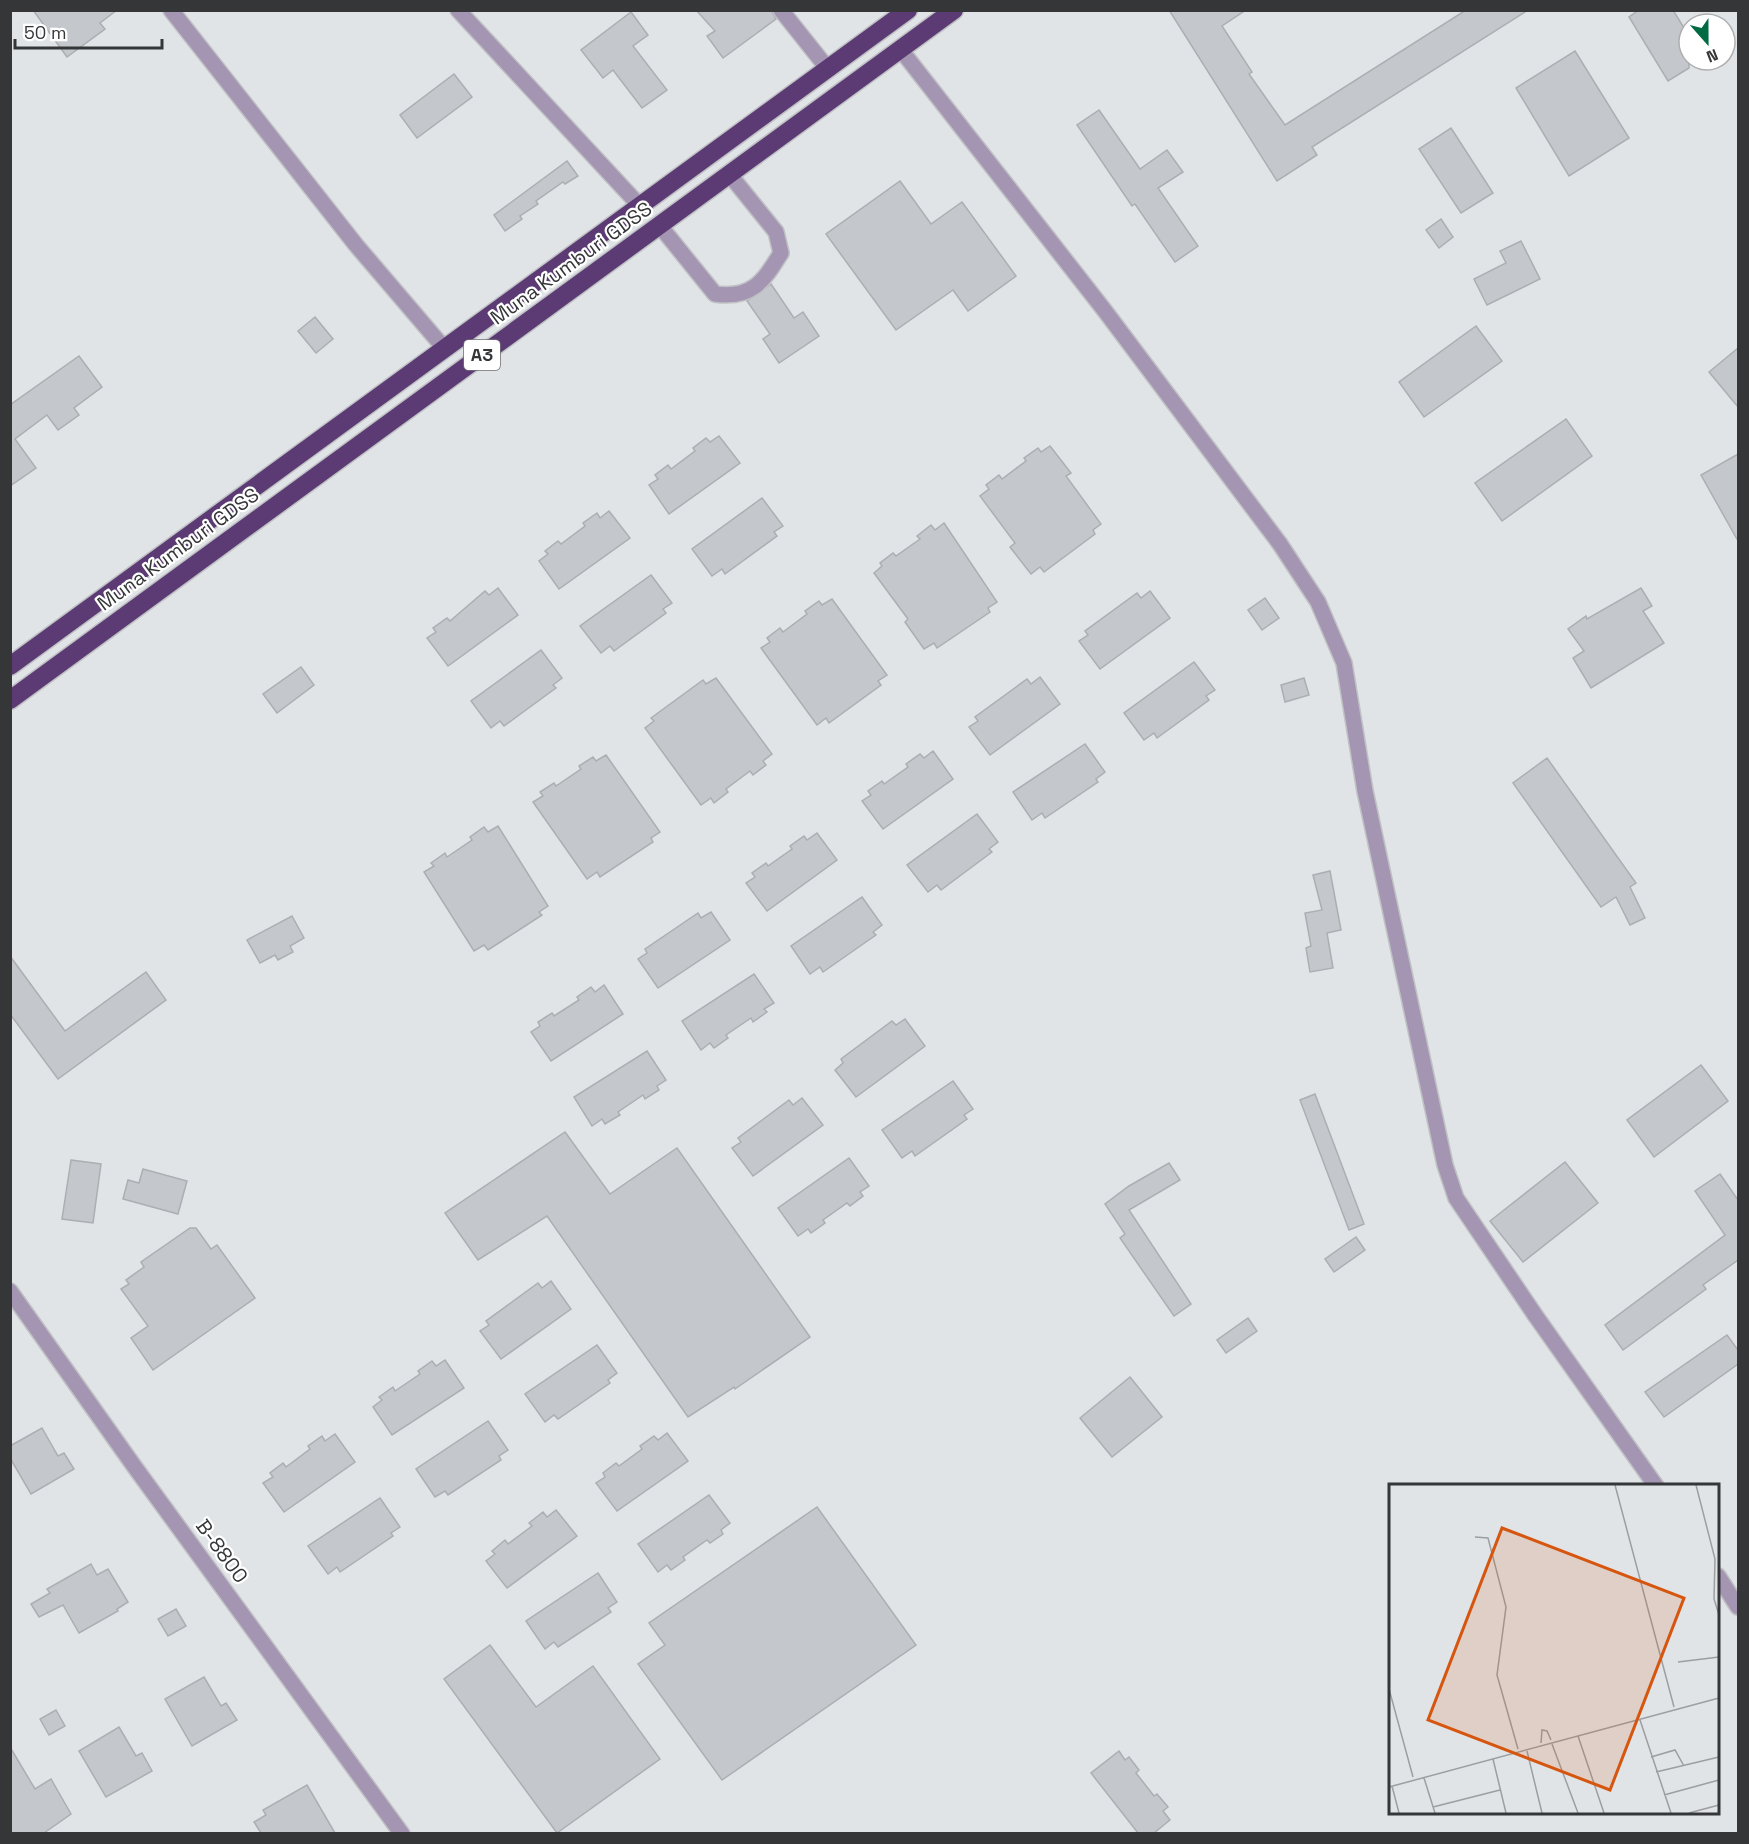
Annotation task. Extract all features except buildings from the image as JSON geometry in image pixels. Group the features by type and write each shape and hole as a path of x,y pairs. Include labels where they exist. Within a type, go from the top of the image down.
{"highway":[{"name":"Muna Kumburi GDSS","path":"10,666 908,10"},
{"name":"Muna Kumburi GDSS","path":"10,700 954,10"}],"street":[{"path":"171,10 356,245 444,348"},
{"path":"458,10 639,205"},
{"path":"781,10 828,69"},
{"path":"900,50 1112,320 1280,544 1318,602 1344,663 1367,803 1442,1154 1456,1198 1535,1315 1655,1484"},
{"path":"660,226 715,294 736,297 764,279 781,253 776,232 730,175"},
{"name":"B-8800","path":"10,1291 134,1466 402,1833"},
{"path":"1719,1578 1738,1607"}]}
